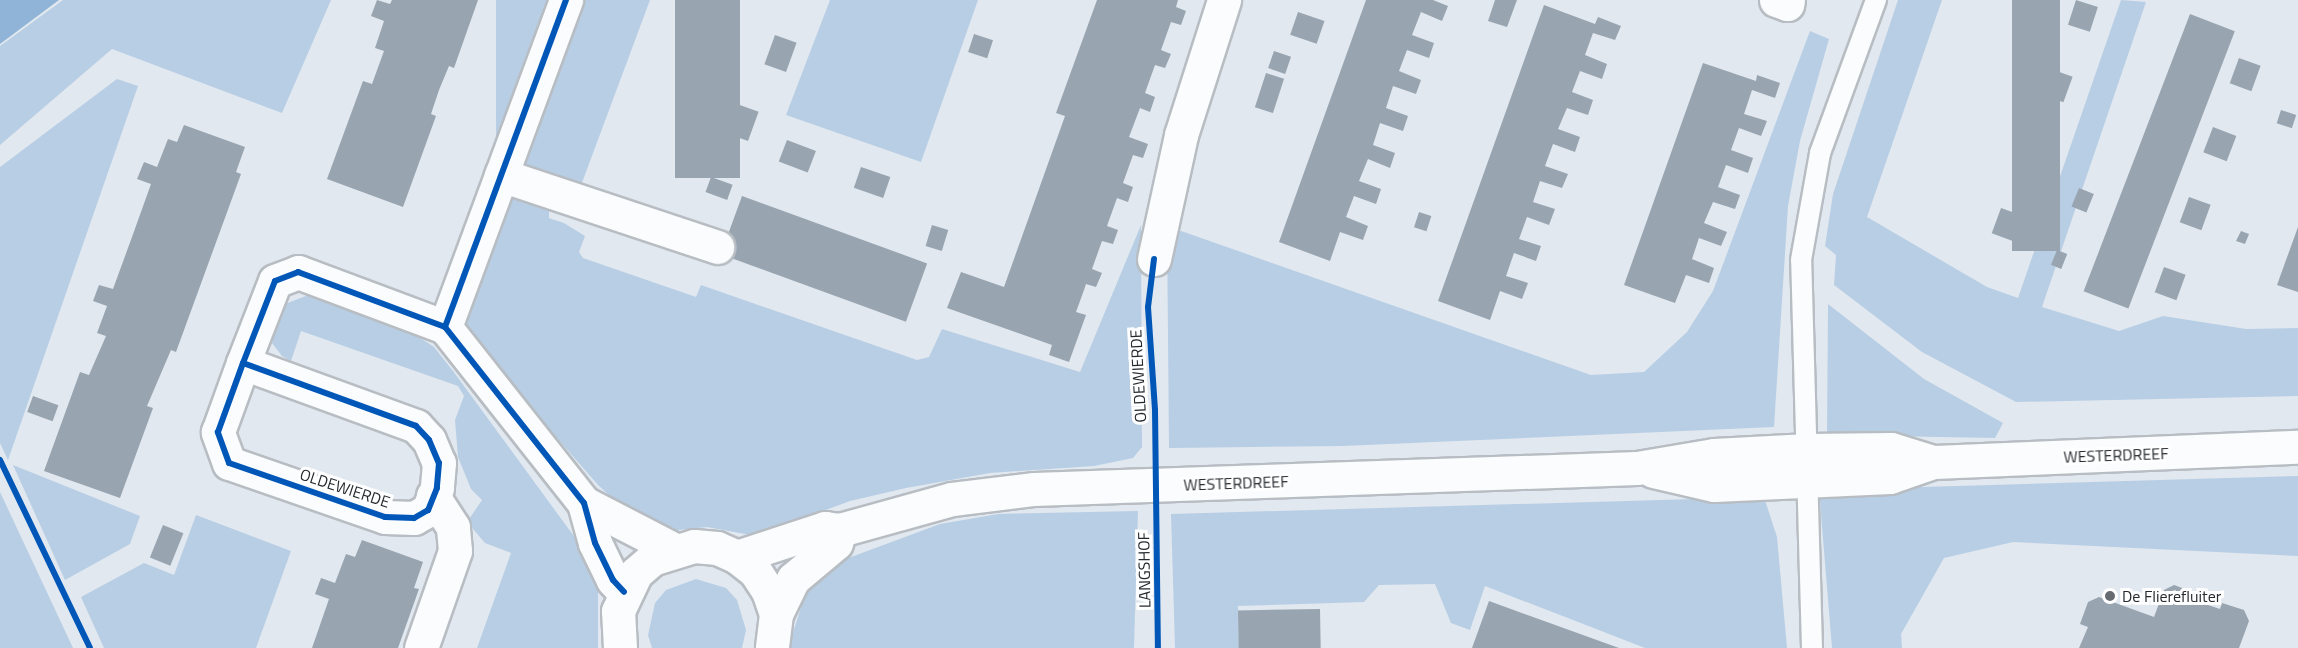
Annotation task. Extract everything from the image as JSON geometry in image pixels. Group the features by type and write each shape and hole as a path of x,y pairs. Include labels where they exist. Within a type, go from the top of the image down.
{"street":[{"path":"566,0 446,327 585,503 673,549"},
{"path":"1154,259 1181,135 1224,0"},
{"path":"1776,0 1786,4 1788,0"},
{"path":"501,175 717,247"},
{"name":"OLDEWIERDE","path":"243,363 416,426 429,440 439,463 428,510 414,518 385,517 230,463 218,432 243,363 274,281 298,272 446,327"},
{"name":"WESTERDREEF","path":"737,556 825,528 840,530 952,500 1034,489 1637,468 1714,485 1809,465 1890,477 1933,462 2298,447"},
{"path":"421,648 455,551 453,527 433,496"},
{"path":"585,503 595,543 613,580 624,592"},
{"path":"772,648 776,614 793,579 836,543 840,530"},
{"path":"620,648 617,629 624,592 652,559 673,549 717,548 737,556 755,571 768,591 776,614"}],"lane":[{"path":"1812,648 1809,465 1801,260 1808,206 1820,153 1876,0"}],"shaded area":[{"path":"0,0 59,0 0,44"},
{"path":"63,0 331,0 282,113 112,49 0,145 0,46"},
{"path":"496,0 549,0 549,277 496,277"},
{"path":"583,0 650,0 580,188 522,168"},
{"path":"830,0 978,0 921,162 786,115"},
{"path":"1898,0 1942,0 1867,217 1987,287 2018,298 2121,0 2146,2 2042,307 2119,331 2163,316 2246,329 2298,328 2298,396 2016,402 1922,352 1834,285 1836,255 1825,246 1833,194"},
{"path":"1810,31 1829,39 1800,141 1788,206 1774,427 1343,446 1169,448 1167,226 1591,375 1644,372 1687,332 1713,291"},
{"path":"117,79 138,86 8,460 0,443 0,167"},
{"path":"530,212 564,223 585,236 579,252 583,258 696,297 701,285 917,360 929,357 942,329 1080,372 1141,225 1142,447 1133,458 1094,466 990,473 906,488 850,501 756,536 707,527 669,531 622,507 598,485 487,358 460,318 499,214"},
{"path":"311,294 407,329 434,347 598,569 598,648 477,648 511,553 485,543 467,522 482,500 471,489 458,457 455,420 464,396 458,386 301,331 291,361 282,356 272,343 277,319 285,304"},
{"path":"1828,304 1924,379 2003,423 1995,438 1827,435"},
{"path":"13,465 140,516 130,544 65,580"},
{"path":"2298,476 2298,556 2013,542 1944,558 1901,634 1902,648 1832,648 1819,490"},
{"path":"0,492 44,586 73,648 0,648"},
{"path":"1764,497 1777,537 1787,648 1645,648 1485,586 1470,630 1451,623 1435,584 1379,585 1364,602 1238,606 1239,648 1175,648 1171,514"},
{"path":"1138,511 1134,648 788,648 807,589 843,560 940,524 998,514"},
{"path":"196,515 291,551 256,648 104,648 81,597 144,563 174,575"},
{"path":"696,579 726,588 737,600 746,630 742,648 652,648 648,635 655,603 666,590"}],"building":[{"path":"377,0 390,4 392,0 478,0 454,68 449,66 439,90 431,114 436,116 403,207 327,179 363,81 372,84 384,51 375,48 384,21 371,16"},
{"path":"675,0 740,0 740,178 675,178"},
{"path":"1097,0 1178,0 1176,7 1186,11 1181,25 1171,22 1161,50 1171,54 1165,68 1155,65 1145,93 1155,97 1150,112 1140,108 1129,137 1148,144 1143,158 1133,155 1123,183 1133,187 1128,202 1117,198 1107,226 1118,230 1113,244 1102,241 1092,269 1102,273 1096,287 1086,284 1076,312 1086,315 1069,362 1049,355 1052,345 947,308 961,272 1004,287 1065,116 1056,113"},
{"path":"1366,0 1433,0 1448,6 1442,21 1421,12 1412,35 1434,43 1429,58 1407,50 1399,71 1421,80 1416,94 1393,86 1386,108 1408,116 1403,131 1380,123 1373,145 1395,153 1390,168 1368,159 1359,181 1381,189 1376,204 1354,196 1346,217 1368,226 1363,240 1340,232 1330,261 1279,242"},
{"path":"1495,0 1517,0 1507,27 1488,21"},
{"path":"2012,0 2060,0 2060,251 2012,251"},
{"path":"2076,0 2098,7 2090,32 2068,25"},
{"path":"1544,5 1595,24 1598,17 1621,26 1615,40 1593,33 1585,55 1607,64 1602,79 1580,71 1572,92 1593,100 1588,115 1567,108 1558,129 1580,137 1575,152 1553,144 1545,166 1568,174 1562,188 1540,181 1533,202 1555,209 1549,225 1527,217 1519,239 1541,246 1536,261 1514,253 1506,276 1528,283 1522,299 1500,291 1490,320 1438,301"},
{"path":"1298,12 1324,21 1317,44 1290,35"},
{"path":"2190,14 2235,31 2128,308 2084,291"},
{"path":"974,34 993,40 987,58 968,52"},
{"path":"775,35 797,43 786,72 764,64"},
{"path":"1274,51 1291,57 1285,74 1268,68"},
{"path":"2239,58 2261,66 2251,91 2230,83"},
{"path":"1703,63 1756,81 1757,75 1780,83 1775,98 1752,90 1744,114 1767,121 1761,136 1739,128 1731,150 1753,158 1748,173 1726,165 1718,187 1740,195 1735,209 1713,202 1704,223 1727,232 1721,246 1699,238 1692,259 1714,268 1709,283 1686,275 1675,303 1624,285"},
{"path":"2051,69 2073,77 2063,102 2042,94"},
{"path":"1266,73 1284,79 1273,113 1255,107"},
{"path":"737,104 759,112 748,141 726,133"},
{"path":"2281,110 2296,115 2292,128 2277,123"},
{"path":"184,125 245,147 236,172 241,174 176,352 171,350 147,406 153,408 120,498 44,471 80,372 89,375 106,336 97,333 107,306 93,301 99,285 113,289 132,237 151,184 137,179 144,162 157,167 168,139 177,142"},
{"path":"2213,127 2236,136 2227,161 2203,152"},
{"path":"2026,138 2048,146 2038,172 2016,164"},
{"path":"787,140 816,151 808,173 779,161"},
{"path":"861,167 890,177 883,198 854,188"},
{"path":"711,177 733,185 727,200 706,192"},
{"path":"2079,188 2094,194 2086,213 2072,207"},
{"path":"742,196 927,263 906,322 721,254"},
{"path":"2189,197 2211,205 2201,230 2180,222"},
{"path":"2001,208 2023,216 2013,241 1992,233"},
{"path":"1419,212 1431,216 1426,231 1414,227"},
{"path":"932,225 948,230 942,251 926,246"},
{"path":"2298,227 2298,292 2277,285"},
{"path":"2241,231 2249,234 2245,244 2236,241"},
{"path":"2057,250 2067,254 2061,269 2051,265"},
{"path":"2164,267 2186,275 2176,300 2155,292"},
{"path":"33,396 58,405 53,421 27,412"},
{"path":"163,525 183,533 170,566 150,557"},
{"path":"362,540 423,562 414,588 419,589 398,648 312,648 329,599 315,594 321,578 335,583 346,554 355,557"},
{"path":"2174,585 2196,593 2193,600 2220,609 2222,603 2244,610 2249,621 2239,648 2079,648 2088,627 2080,624 2088,602 2099,597 2154,617 2164,590"},
{"path":"1489,601 1619,648 1472,648"},
{"path":"1320,609 1321,648 1239,648 1238,610"}],"cycle path":[{"path":"445,327 566,0"},
{"name":"LANGSHOF","path":"1154,259 1148,307 1155,410 1158,648"},
{"path":"243,363 416,426 429,440 439,463 437,488 428,510 414,518 385,517 229,463 218,432 243,363 275,281 298,272 445,327 584,503 595,543 613,580 624,592"},
{"path":"0,460 90,648"}],"place":[{"name":"De Flierefluiter","path":"2110,596"}]}
